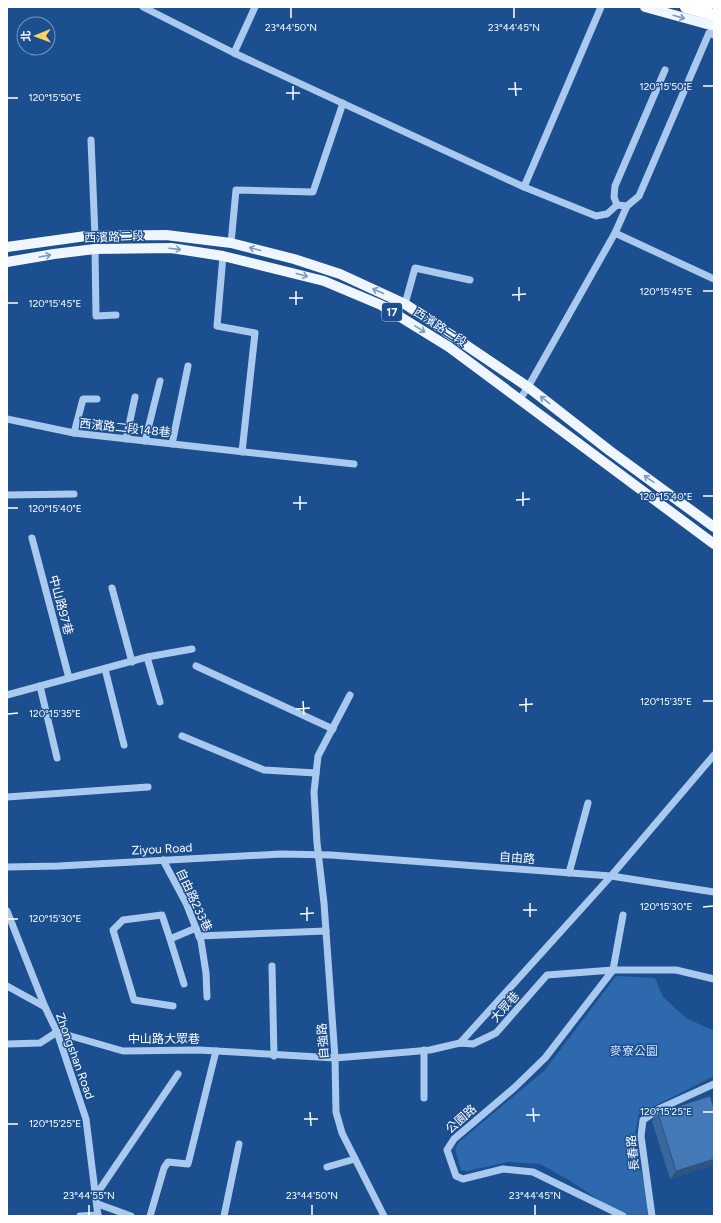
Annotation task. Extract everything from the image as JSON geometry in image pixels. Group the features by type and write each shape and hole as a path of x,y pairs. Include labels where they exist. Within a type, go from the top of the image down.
{"highway":[{"path":"686,7 714,15"}],"main road":[{"path":"645,7 714,26"},
{"name":"西濱路二段","path":"7,247 86,236 166,235 231,242 294,259 340,274 405,304 528,387 610,451 714,527"},
{"name":"西濱路二段","path":"7,262 54,254 95,250 171,248 223,256 324,281 381,305 449,347 714,544"}],"street":[{"path":"143,7 234,53 524,187 596,216 607,214 617,205 626,206"},
{"path":"234,53 255,7"},
{"path":"524,187 601,7"},
{"path":"520,399 615,233 626,206 639,196 709,33 714,35"},
{"path":"617,205 614,197 615,186 665,70"},
{"path":"231,242 236,190 313,192 343,103"},
{"path":"91,140 95,236"},
{"path":"615,233 714,279"},
{"path":"95,250 96,316 116,315"},
{"path":"223,256 217,326 255,333 242,452"},
{"path":"405,304 415,268 470,280"},
{"path":"172,444 188,366"},
{"path":"145,441 160,381"},
{"path":"126,439 135,396"},
{"path":"74,433 83,399 97,399"},
{"name":"西濱路二段148巷","path":"7,419 74,433 354,464"},
{"path":"7,495 74,494"},
{"name":"中山路97巷","path":"32,538 69,678"},
{"path":"112,588 132,662"},
{"path":"7,695 147,657 192,649"},
{"path":"147,657 160,702"},
{"path":"196,666 332,728"},
{"path":"105,668 124,746"},
{"path":"40,686 57,758"},
{"name":"自強路","path":"350,695 318,756 314,792 318,854 326,931 335,1058 336,1112 342,1133 384,1216"},
{"path":"182,736 264,770 316,773"},
{"path":"460,1043 611,876 714,755"},
{"path":"7,797 148,787"},
{"path":"569,873 588,803"},
{"name":"Ziyou Road","path":"7,867 59,866 281,854 318,854"},
{"name":"自由路","path":"318,854 611,876 714,892"},
{"name":"自由路233巷","path":"163,860 186,904 201,941 206,973 207,997"},
{"name":"Zhongshan Road","path":"7,911 44,1007 57,1032 86,1118 98,1204 98,1215"},
{"path":"173,1006 134,1000 113,930 123,920 162,915 184,984"},
{"path":"623,915 613,970 676,970 714,979"},
{"path":"170,939 196,928"},
{"path":"199,936 326,931"},
{"path":"272,966 274,1056"},
{"name":"大眾巷","path":"335,1058 424,1050 460,1043 473,1044 496,1033 547,976 613,970"},
{"name":"公園路","path":"613,970 545,1058 514,1088 454,1138 447,1150 456,1176 462,1179 503,1169 533,1172 623,1216"},
{"path":"7,986 44,1007"},
{"path":"7,1044 40,1043 57,1032"},
{"name":"中山路大眾巷","path":"57,1032 123,1051 198,1050 274,1056 335,1058"},
{"path":"424,1050 424,1098"},
{"path":"150,1216 164,1168 168,1162 188,1164 216,1051"},
{"path":"96,1195 178,1074"},
{"name":"長春路","path":"652,1216 641,1136 643,1120 659,1109 714,1084"},
{"path":"224,1216 239,1144"},
{"path":"327,1167 355,1159"},
{"path":"98,1204 131,1216"},
{"path":"80,1216 98,1215"}],"green space":[{"name":"麥寮公園","path":"616,976 655,978 663,997 686,1018 714,1031 714,1076 639,1114 634,1138 651,1216 623,1216 569,1180 540,1164 508,1162 467,1171 461,1170 455,1149 459,1142 545,1070"}],"building":[{"path":"710,1096 714,1108 714,1159 676,1171 658,1113"}]}
